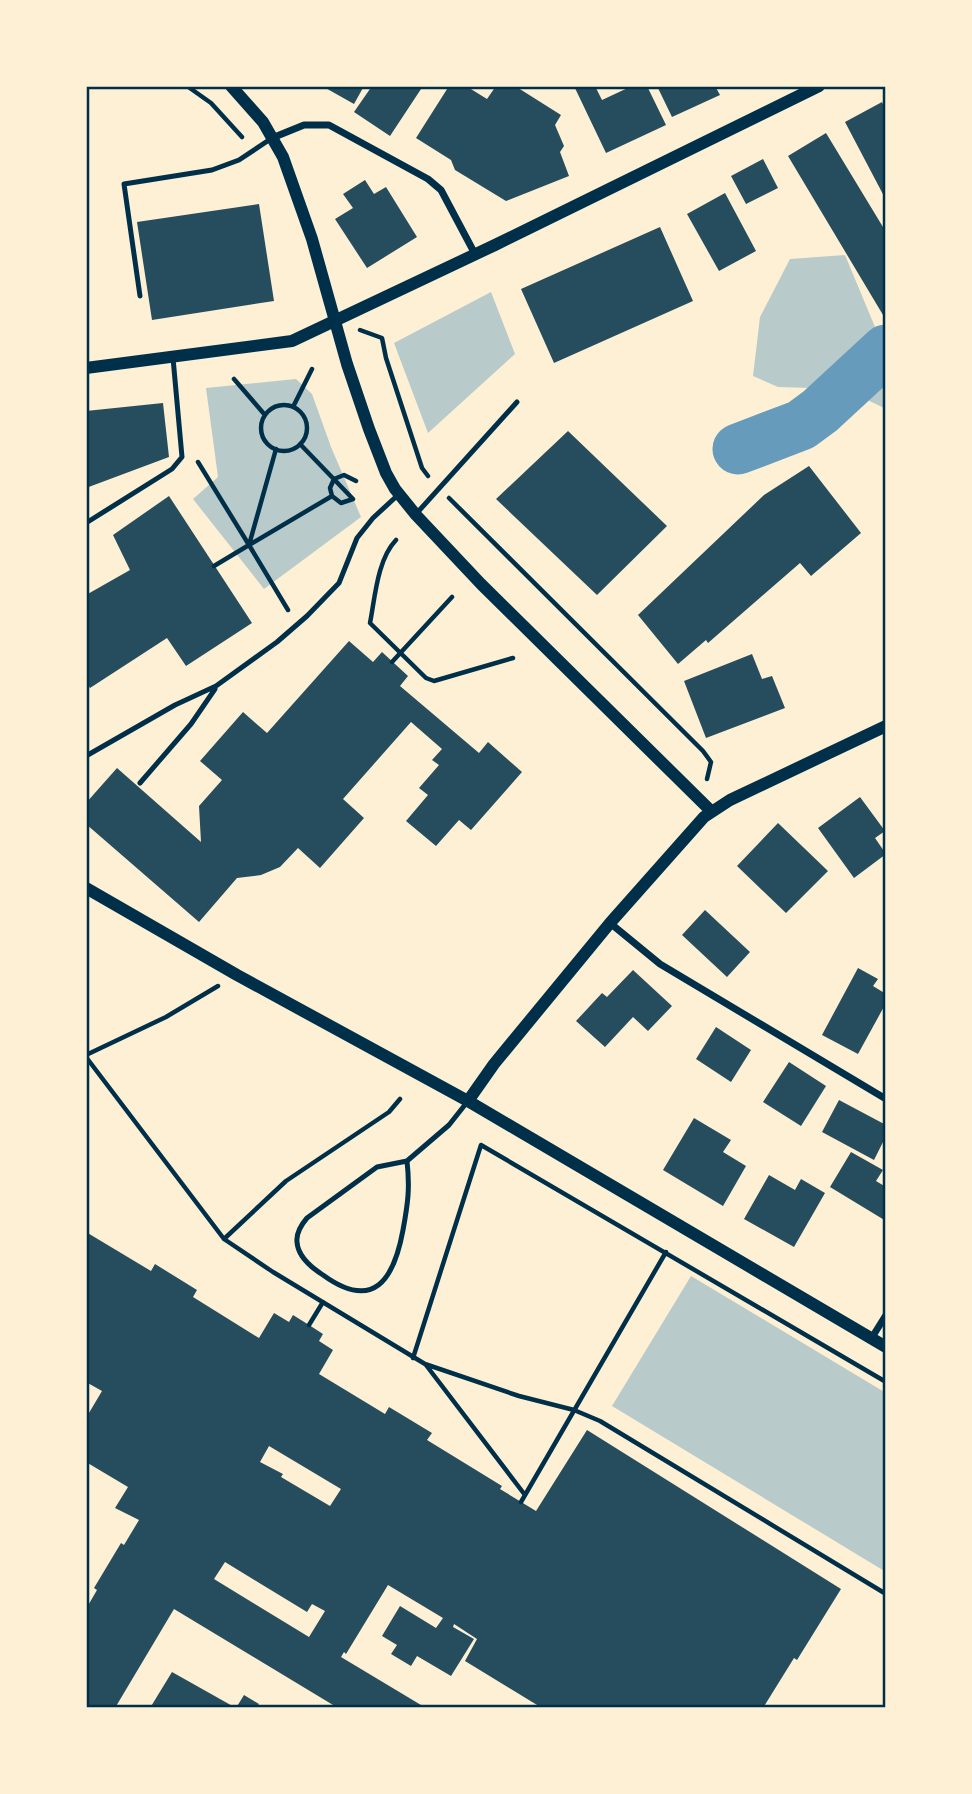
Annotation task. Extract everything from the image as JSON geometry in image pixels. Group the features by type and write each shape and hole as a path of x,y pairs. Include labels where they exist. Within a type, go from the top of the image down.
{"street":[{"path":"231,86 254,111 282,157 312,239 347,364 380,458 399,494 481,584 711,811"},
{"path":"86,368 292,341 819,86"},
{"path":"272,138 304,125 329,125 428,179 441,190 475,254"},
{"path":"468,1101 494,1064 610,923 711,811 886,726"},
{"path":"86,888 237,975 468,1101 886,1348"},
{"path":"610,923 668,970 886,1099"},
{"path":"871,1339 886,1315"}],"lane":[{"path":"140,296 124,184 212,170 239,160 272,138"},
{"path":"86,523 172,469 182,457 173,357"},
{"path":"416,515 517,402"},
{"path":"86,756 172,707 216,686 277,642 329,595 345,572 357,538 373,518 399,494"},
{"path":"140,783 191,724 216,686"},
{"path":"407,1161 410,1190 398,1253 387,1278 370,1289 353,1291 332,1282 314,1269 305,1260 297,1243 300,1226 307,1218 377,1167 407,1161 449,1125 468,1101"}],"path":[{"path":"187,86 211,103 240,137"},
{"path":"382,338 386,358 424,472"},
{"path":"293,407 312,369"},
{"path":"234,379 265,415"},
{"path":"276,407 293,407 300,412 306,424 304,436 300,444 289,450 276,449 269,445 262,435 261,426 265,415 276,407"},
{"path":"300,444 334,479 353,499 341,503 332,496 330,488 334,479 344,475 356,481"},
{"path":"249,545 276,449"},
{"path":"198,462 289,612"},
{"path":"215,566 332,496"},
{"path":"453,501 709,757 708,771"},
{"path":"396,540 382,567 370,623 426,678 434,681 513,658"},
{"path":"392,662 452,597"},
{"path":"237,975 166,1017 86,1056 225,1239 323,1303 425,1364 519,1396 574,1410 600,1421 886,1594"},
{"path":"225,1239 286,1181 389,1112 400,1099"},
{"path":"413,1358 481,1145 886,1382"},
{"path":"521,1502 666,1252"},
{"path":"309,1325 323,1303"},
{"path":"425,1364 525,1495"}],"shaded area":[{"path":"845,255 875,327 886,324 886,409 845,389 778,387 753,376 760,317 790,259"},
{"path":"491,292 515,354 428,433 394,343"},
{"path":"296,379 312,394 361,517 264,589 193,499 218,477 206,388"},
{"path":"691,1276 886,1393 886,1572 612,1406"}],"building":[{"path":"322,86 364,86 354,104"},
{"path":"372,86 423,86 390,136 354,112"},
{"path":"449,86 466,86 487,99 496,86 515,86 561,115 555,125 564,146 560,152 569,176 506,201 455,170 451,160 416,138"},
{"path":"574,86 595,86 602,100 632,86 647,86 666,125 606,153"},
{"path":"657,86 715,86 720,95 672,117"},
{"path":"882,102 886,111 886,200 845,122"},
{"path":"826,133 886,232 886,320 788,156"},
{"path":"763,159 778,188 746,204 731,176"},
{"path":"365,180 374,194 386,187 417,237 367,268 335,219 353,208 343,194"},
{"path":"725,193 756,251 719,271 687,214"},
{"path":"259,204 274,301 152,320 137,222"},
{"path":"660,227 693,301 554,363 521,289"},
{"path":"163,403 169,457 86,488 86,411"},
{"path":"568,431 667,526 597,595 496,499"},
{"path":"809,466 861,533 811,576 800,563 708,643 706,640 678,664 638,615 764,495"},
{"path":"169,496 252,623 186,666 167,638 90,688 86,682 86,595 130,570 113,535"},
{"path":"349,641 373,662 382,652 408,676 400,686 479,753 488,742 522,772 471,830 459,820 436,846 406,821 428,795 419,788 439,765 432,760 442,749 411,722 343,799 364,818 320,868 298,848 280,867 261,875 237,878 199,922 86,824 86,803 117,768 201,842 199,806 222,780 200,761 243,712 267,733"},
{"path":"752,654 762,679 772,676 785,708 706,738 684,681"},
{"path":"860,797 885,831 875,838 886,854 854,878 818,828"},
{"path":"778,823 828,871 786,913 737,866"},
{"path":"705,910 750,952 727,977 682,935"},
{"path":"858,968 878,979 873,986 886,994 886,1003 858,1054 822,1035"},
{"path":"633,970 672,1006 648,1031 633,1017 605,1047 576,1021 602,993 607,997"},
{"path":"716,1027 751,1050 731,1082 696,1059"},
{"path":"789,1062 826,1086 801,1126 763,1102"},
{"path":"839,1100 886,1125 886,1136 874,1160 822,1132"},
{"path":"694,1118 731,1140 723,1152 746,1166 723,1206 663,1170"},
{"path":"851,1152 883,1170 876,1181 886,1187 886,1221 830,1187"},
{"path":"769,1175 795,1190 801,1179 825,1193 794,1247 744,1219"},
{"path":"86,1232 151,1271 155,1264 197,1290 193,1297 259,1338 274,1313 289,1322 293,1315 323,1334 319,1341 333,1350 319,1374 385,1414 389,1407 432,1433 427,1440 502,1486 500,1489 536,1511 587,1430 841,1589 797,1660 794,1658 763,1708 542,1708 465,1661 477,1639 454,1624 453,1627 474,1639 451,1676 417,1656 411,1666 391,1654 397,1645 382,1636 400,1606 436,1628 443,1618 388,1585 346,1654 344,1652 341,1657 426,1708 338,1708 174,1609 115,1708 86,1708 86,1609 97,1590 94,1588 121,1543 124,1545 139,1520 115,1508 128,1487 86,1462 86,1418 102,1391 86,1382","holes":["269,1446 341,1489 330,1506 260,1462","225,1562 307,1612 312,1604 325,1611 309,1637 214,1579"]},
{"path":"172,1672 236,1708 150,1708"},
{"path":"244,1695 259,1704 256,1708 236,1708"}],"waterway":[{"path":"738,449 801,425 886,350"}]}
